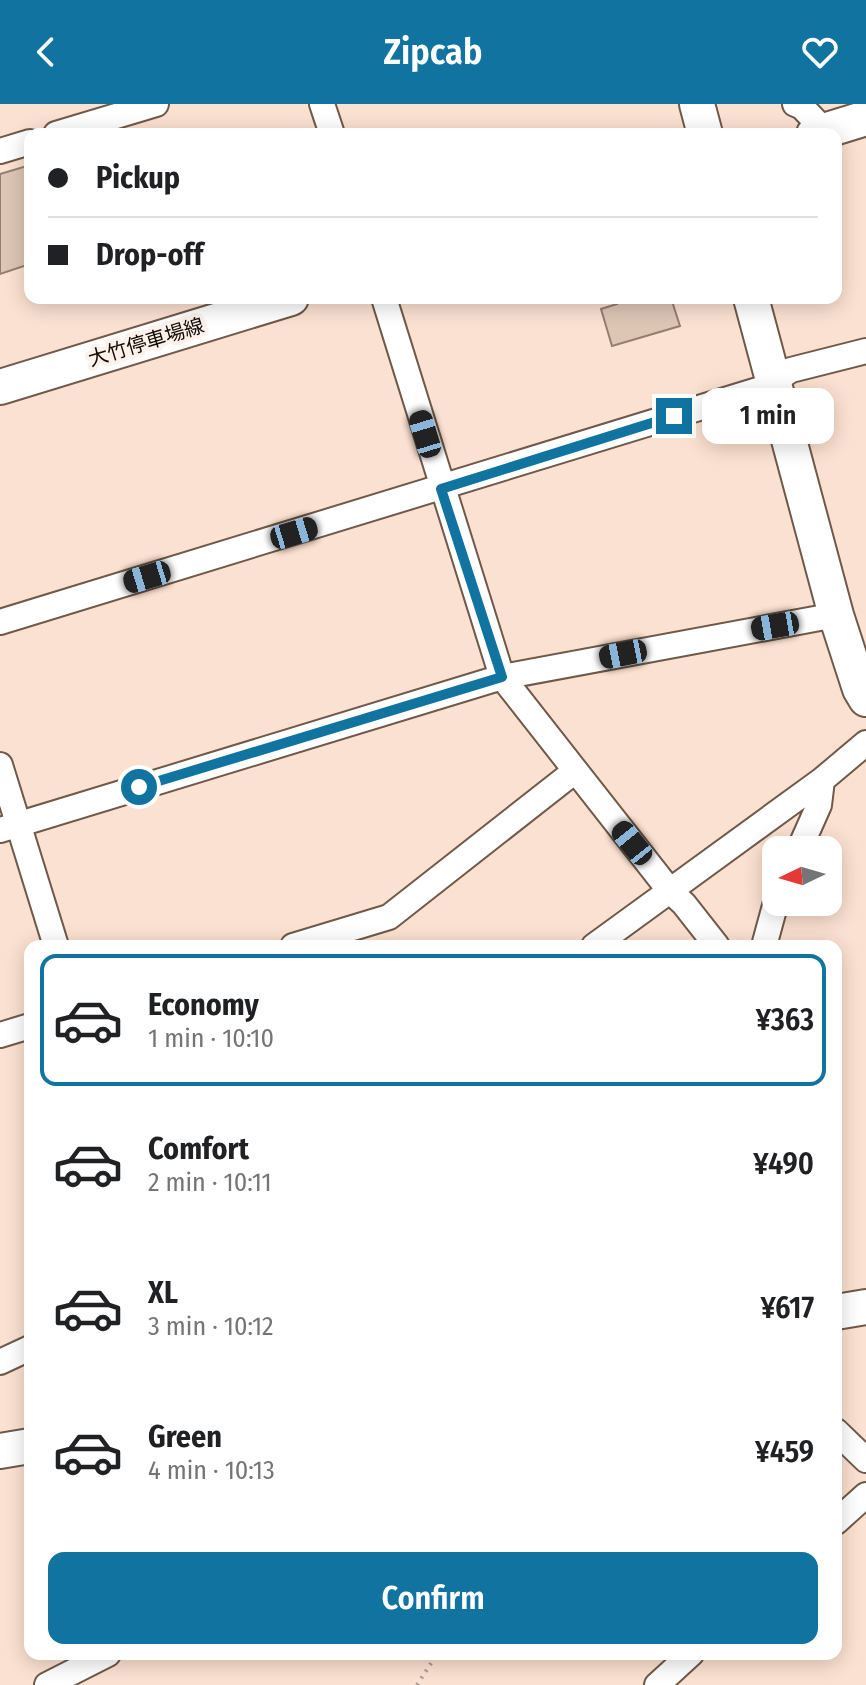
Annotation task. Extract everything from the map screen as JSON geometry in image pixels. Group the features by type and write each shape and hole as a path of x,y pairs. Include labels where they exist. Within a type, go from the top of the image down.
{"street":[{"path":"76,128 156,104"},
{"path":"322,104 330,128"},
{"path":"697,104 703,128"},
{"path":"795,104 802,107 816,128"},
{"path":"832,128 866,118"},
{"path":"0,151 24,144"},
{"name":"大竹停車場線","path":"0,387 271,304"},
{"path":"386,304 502,677 712,940"},
{"path":"753,304 836,615 866,699"},
{"path":"0,622 761,389 791,370 866,351"},
{"path":"9,827 502,677 836,615"},
{"path":"602,940 822,780 866,743"},
{"path":"0,765 9,827 54,940"},
{"path":"313,940 389,917 575,771"},
{"path":"805,836 819,805 822,780"},
{"path":"766,940 772,916"},
{"path":"0,1035 24,1028"},
{"path":"842,1311 866,1307"},
{"path":"0,1362 24,1351"},
{"path":"842,1437 866,1460"},
{"path":"0,1451 24,1447"},
{"path":"842,1517 866,1495"},
{"path":"47,1685 96,1660"},
{"path":"657,1685 684,1660"}],"path":[{"path":"417,1685 433,1660"}],"building":[{"path":"24,167 24,266 0,274 0,174"},
{"path":"617,304 673,304 680,326 612,346 601,309"}],"route":[{"path":"139,787 502,677 441,489 674,416"}]}
